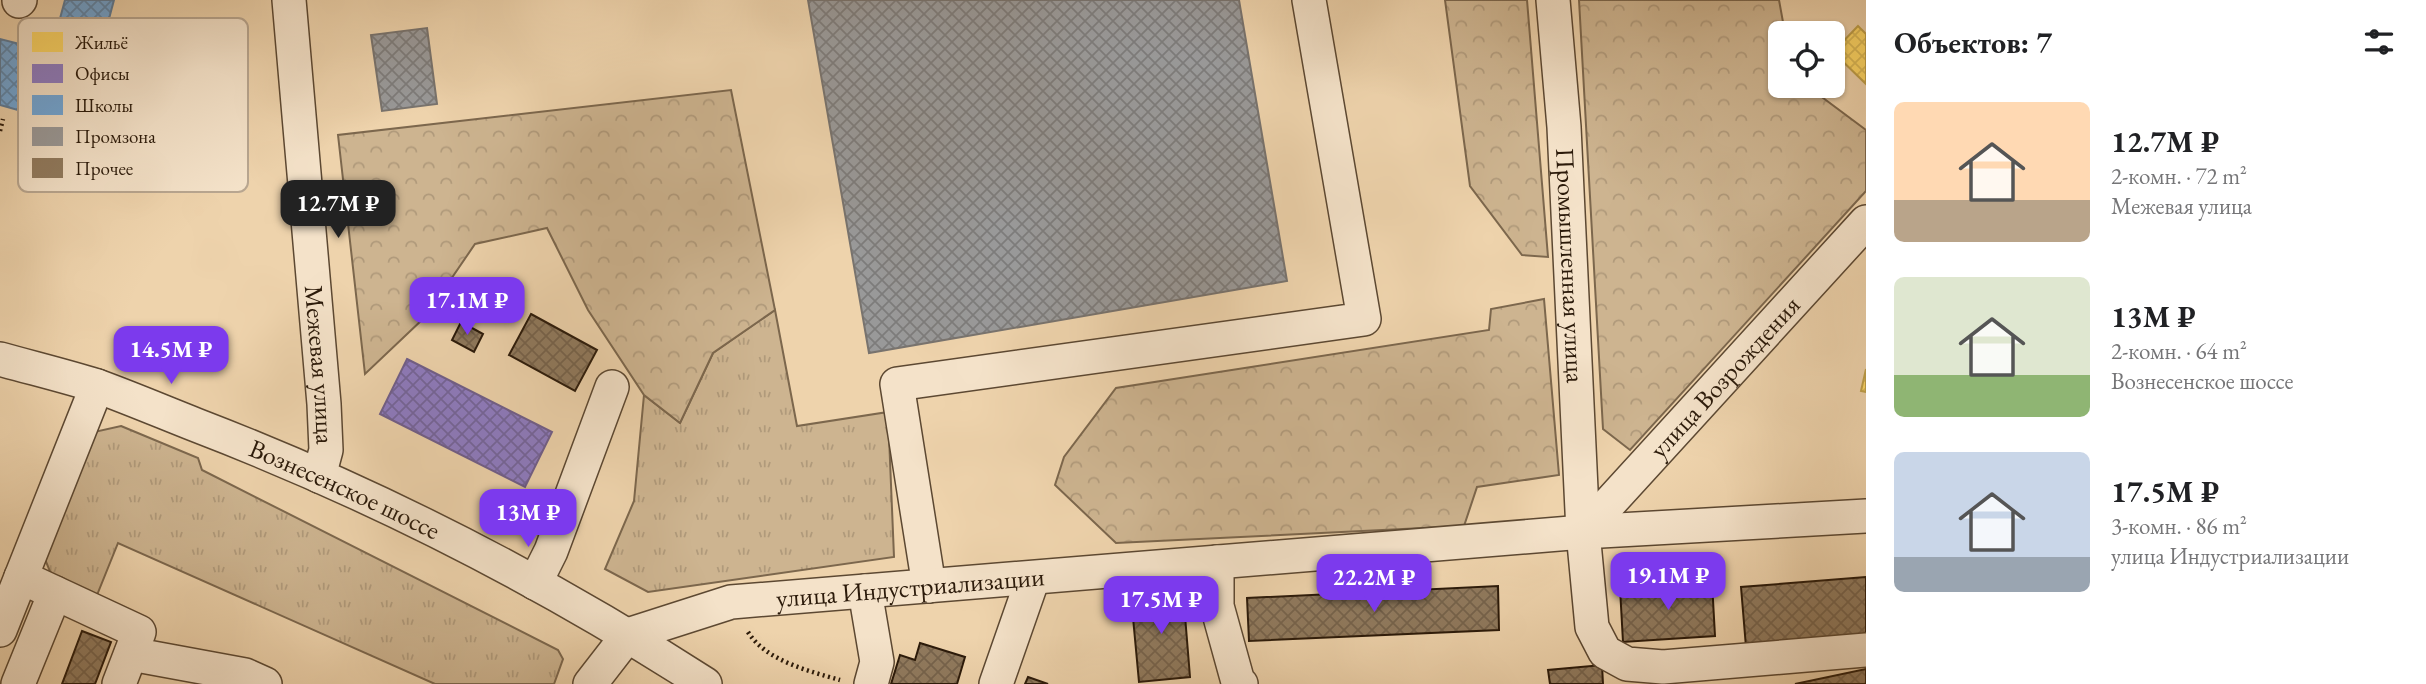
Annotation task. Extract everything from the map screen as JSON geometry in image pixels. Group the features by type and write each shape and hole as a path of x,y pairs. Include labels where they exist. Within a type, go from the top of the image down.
{"street":[{"name":"Межевая улица","path":"289,0 325,411 326,450 319,476"},
{"path":"929,586 897,384 1364,319 1308,0"},
{"name":"Промышленная улица","path":"1553,0 1564,127 1583,532 1592,627 1605,652 1627,664 1663,667 1866,650"},
{"name":"улица Возрождения","path":"1583,532 1866,222"},
{"name":"Вознесенское шоссе","path":"0,359 97,387 319,476 407,517 535,583 628,635 705,684"},
{"path":"0,630 97,387"},
{"path":"535,583 551,551 612,387"},
{"name":"улица Индустриализации","path":"628,635 732,602 1583,532 1866,516"},
{"path":"1217,562 1217,606 1238,682 1241,684"},
{"path":"21,577 139,632 119,684"},
{"path":"996,684 1033,578"},
{"path":"857,682 877,662 865,591"},
{"path":"18,684 55,593"},
{"path":"590,684 628,635"},
{"path":"131,654 251,681"}],"path":[{"path":"0,131 2,119"},
{"path":"742,622 754,642 773,655 812,672 857,682"}],"green space":[{"path":"1445,0 1527,0 1548,257 1522,255 1470,186"},
{"path":"1579,0 1779,0 1783,21 1768,21 1768,98 1823,98 1866,130 1866,191 1630,450 1603,429"},
{"path":"731,90 775,310 713,353 680,423 644,395 588,310 547,228 475,244 425,317 365,374 338,135"},
{"path":"1544,299 1559,475 1477,487 1464,526 1116,543 1055,485 1064,457 1116,388 1489,330 1491,309"},
{"path":"775,310 797,426 888,412 894,557 648,592 605,569 634,501 644,395 680,423 713,353"},
{"path":"121,426 198,458 202,470 558,650 563,659 554,684 435,684 118,543 97,595 54,581 44,557 94,432"}],"building: Жильё":[{"path":"1858,26 1866,34 1866,84 1845,64 1845,40"},
{"path":"1866,369 1866,392 1861,391"}],"building: Офисы":[{"path":"407,359 552,432 525,487 380,414"}],"building: Школы":[{"path":"65,0 114,0 109,18 60,18"},
{"path":"0,39 18,44 18,110 0,105"}],"building: Промзона":[{"path":"808,0 1239,0 1287,281 869,353"},
{"path":"427,28 437,104 382,111 371,35"}],"building: Прочее":[{"path":"531,314 597,350 575,391 509,355"},
{"path":"461,322 483,334 474,352 452,340"},
{"path":"1866,577 1866,638 1746,647 1741,587"},
{"path":"1712,582 1715,636 1623,642 1620,588"},
{"path":"1498,586 1499,630 1249,641 1247,598"},
{"path":"1183,591 1190,677 1139,682 1131,596"},
{"path":"82,631 111,642 95,684 62,684"},
{"path":"920,643 965,657 957,684 891,684 900,655 915,660"},
{"path":"1602,665 1603,684 1550,684 1548,670"},
{"path":"1866,669 1866,684 1795,684"},
{"path":"1028,677 1048,684 1025,684"}]}
